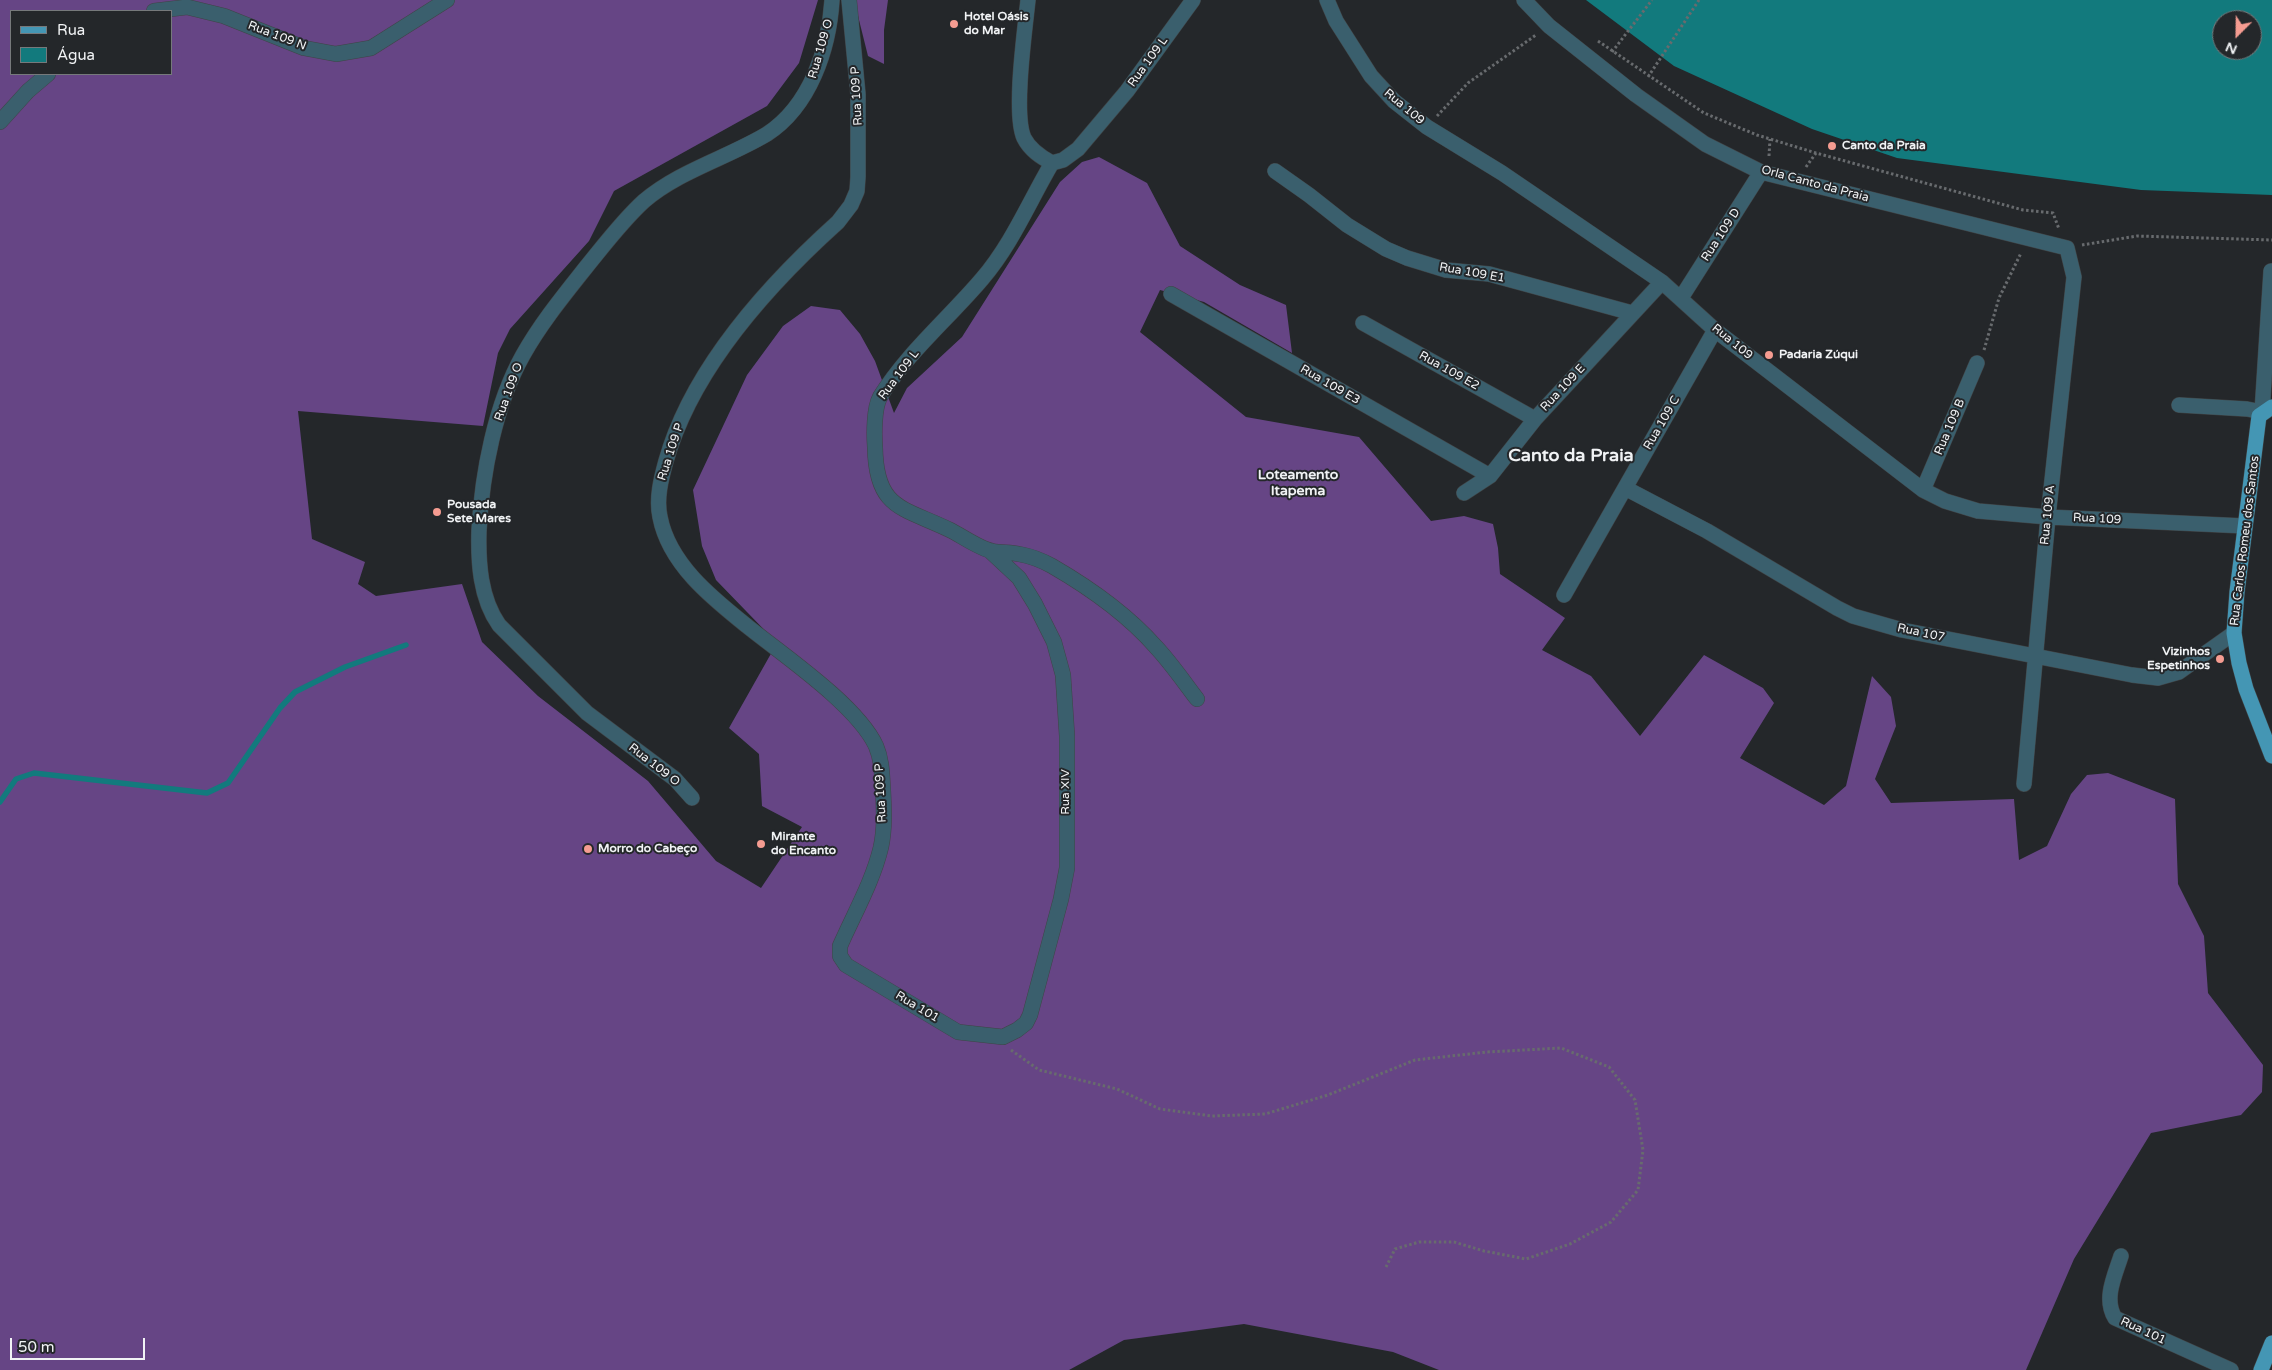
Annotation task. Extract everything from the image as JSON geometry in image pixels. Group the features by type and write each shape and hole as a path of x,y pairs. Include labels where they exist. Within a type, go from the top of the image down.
{"main road":[{"name":"Rua Carlos Romeu dos Santos","path":"2267,410 2259,416 2234,633 2246,689 2272,756"},
{"path":"2262,1370 2272,1343"}],"street":[{"name":"Rua 109 N","path":"162,10 187,7 224,16 304,48 336,54 371,48 447,0"},
{"name":"Rua 109 O","path":"692,798 675,779 587,713 556,685 491,614 484,591 480,561 480,506 492,444 504,399 522,357 549,314 596,255 644,202 681,178 767,134 776,128 787,116 799,101 817,70 831,18 832,0"},
{"name":"Rua 109 P","path":"840,956 840,946 881,847 884,816 882,768 876,746 862,724 836,699 725,609 687,571 666,536 660,517 659,494 670,448 678,425 701,380 742,321 838,222 851,205 858,177 858,94 848,0"},
{"path":"1028,0 1019,115 1024,138 1038,156 1052,163"},
{"name":"Rua 109 L","path":"1193,0 1127,91 1078,149 1063,160 1052,163 1033,195 1009,244 983,278 905,364 879,399 874,428 875,463 881,485 891,500 902,510 943,526 990,551 1019,554 1050,565 1087,588 1130,620 1157,647 1197,699"},
{"name":"Rua 109","path":"1327,0 1336,21 1371,76 1394,101 1427,127 1502,174 1662,282 1715,330 1923,490 1946,501 1978,511 2048,517 2245,526"},
{"name":"Orla Canto da Praia","path":"1524,0 1549,26 1636,96 1706,144 1761,172 2066,248"},
{"path":"0,122 28,91 47,75"},
{"name":"Rua 109 E1","path":"1275,171 1309,194 1347,225 1386,249 1407,258 1446,270 1489,274 1632,312"},
{"name":"Rua 109 D","path":"1681,298 1761,172"},
{"name":"Rua 109 A","path":"2024,784 2048,517 2074,277 2066,248"},
{"path":"2179,405 2267,410 2271,271"},
{"name":"Rua 109 E","path":"1464,493 1490,476 1535,418 1662,282"},
{"name":"Rua 109 E3","path":"1171,294 1490,476"},
{"name":"Rua 109 E2","path":"1363,323 1535,418"},
{"name":"Rua 109 C","path":"1564,595 1715,330"},
{"name":"Rua 109 B","path":"1923,490 1977,363"},
{"name":"Rua 107","path":"1625,488 1707,531 1819,598 1853,616 1902,630 2036,657 2158,678 2180,672 2234,633"},
{"name":"Rua XIV","path":"990,551 1019,578 1035,604 1054,642 1063,675 1067,736 1067,868 1061,899 1030,1016 1026,1022 1004,1037"},
{"name":"Rua 101","path":"840,956 846,965 958,1032 1004,1037"},
{"name":"Rua 101","path":"2121,1256 2109,1301 2115,1318 2230,1370"}],"path":[{"path":"1612,52 1652,0"},
{"path":"1648,77 1699,0"},
{"path":"1427,127 1468,83 1549,26"},
{"path":"1590,36 1648,77 1704,113 1770,139 2023,210 2053,213 2066,248 2137,236 2272,240"},
{"path":"1770,139 1768,156 1778,159"},
{"path":"1805,168 1816,153"},
{"path":"1977,363 1982,357 1999,298 2028,239"},
{"path":"1004,1037 1012,1053 1039,1070 1117,1089 1160,1109 1212,1116 1265,1114 1328,1095 1415,1060 1487,1052 1561,1048 1609,1067 1635,1100 1644,1150 1638,1190 1611,1222 1570,1244 1526,1259 1484,1251 1454,1242 1419,1242 1395,1249 1386,1267"}],"shaded area":[{"path":"0,0 818,0 799,63 767,106 614,191 589,241 510,329 498,353 483,426 298,411 312,539 365,562 358,584 376,596 462,584 482,642 538,696 648,781 716,861 761,888 802,827 762,806 759,754 729,728 777,643 716,580 702,546 693,490 747,375 783,326 811,306 840,310 860,334 875,361 894,413 907,388 962,337 1060,182 1082,162 1099,157 1147,183 1180,246 1240,285 1286,305 1292,353 1204,302 1160,290 1140,332 1246,417 1359,437 1431,521 1464,516 1493,524 1498,548 1500,574 1565,618 1542,650 1591,676 1640,736 1704,655 1763,688 1774,703 1740,758 1824,805 1846,786 1872,676 1891,697 1896,726 1875,779 1891,803 2014,799 2019,860 2047,846 2071,794 2087,775 2108,773 2175,799 2178,884 2204,936 2208,993 2263,1065 2262,1092 2241,1115 2151,1133 2074,1259 2026,1370 1439,1370 1393,1352 1244,1324 1124,1340 1069,1370 0,1370"},
{"path":"854,0 888,0 884,30 884,64 868,56"}],"water":[{"path":"1586,0 2272,0 2272,195 2141,190 1897,158 1812,129 1674,66"}],"waterway":[{"path":"0,802 16,779 34,773 207,793 228,783 280,708 295,692 345,667 406,645"}],"place":[{"name":"Hotel Oásis do Mar","path":"954,24"},
{"name":"Canto da Praia","path":"1832,146"},
{"name":"Padaria Zúqui","path":"1769,355"},
{"name":"Pousada Sete Mares","path":"437,512"},
{"name":"Vizinhos Espetinhos","path":"2220,659"},
{"name":"Mirante do Encanto","path":"761,844"},
{"name":"Morro do Cabeço","path":"588,849"}],"district":[{"name":"Canto da Praia","path":"1571,456"},
{"name":"Loteamento Itapema","path":"1298,484"}]}
